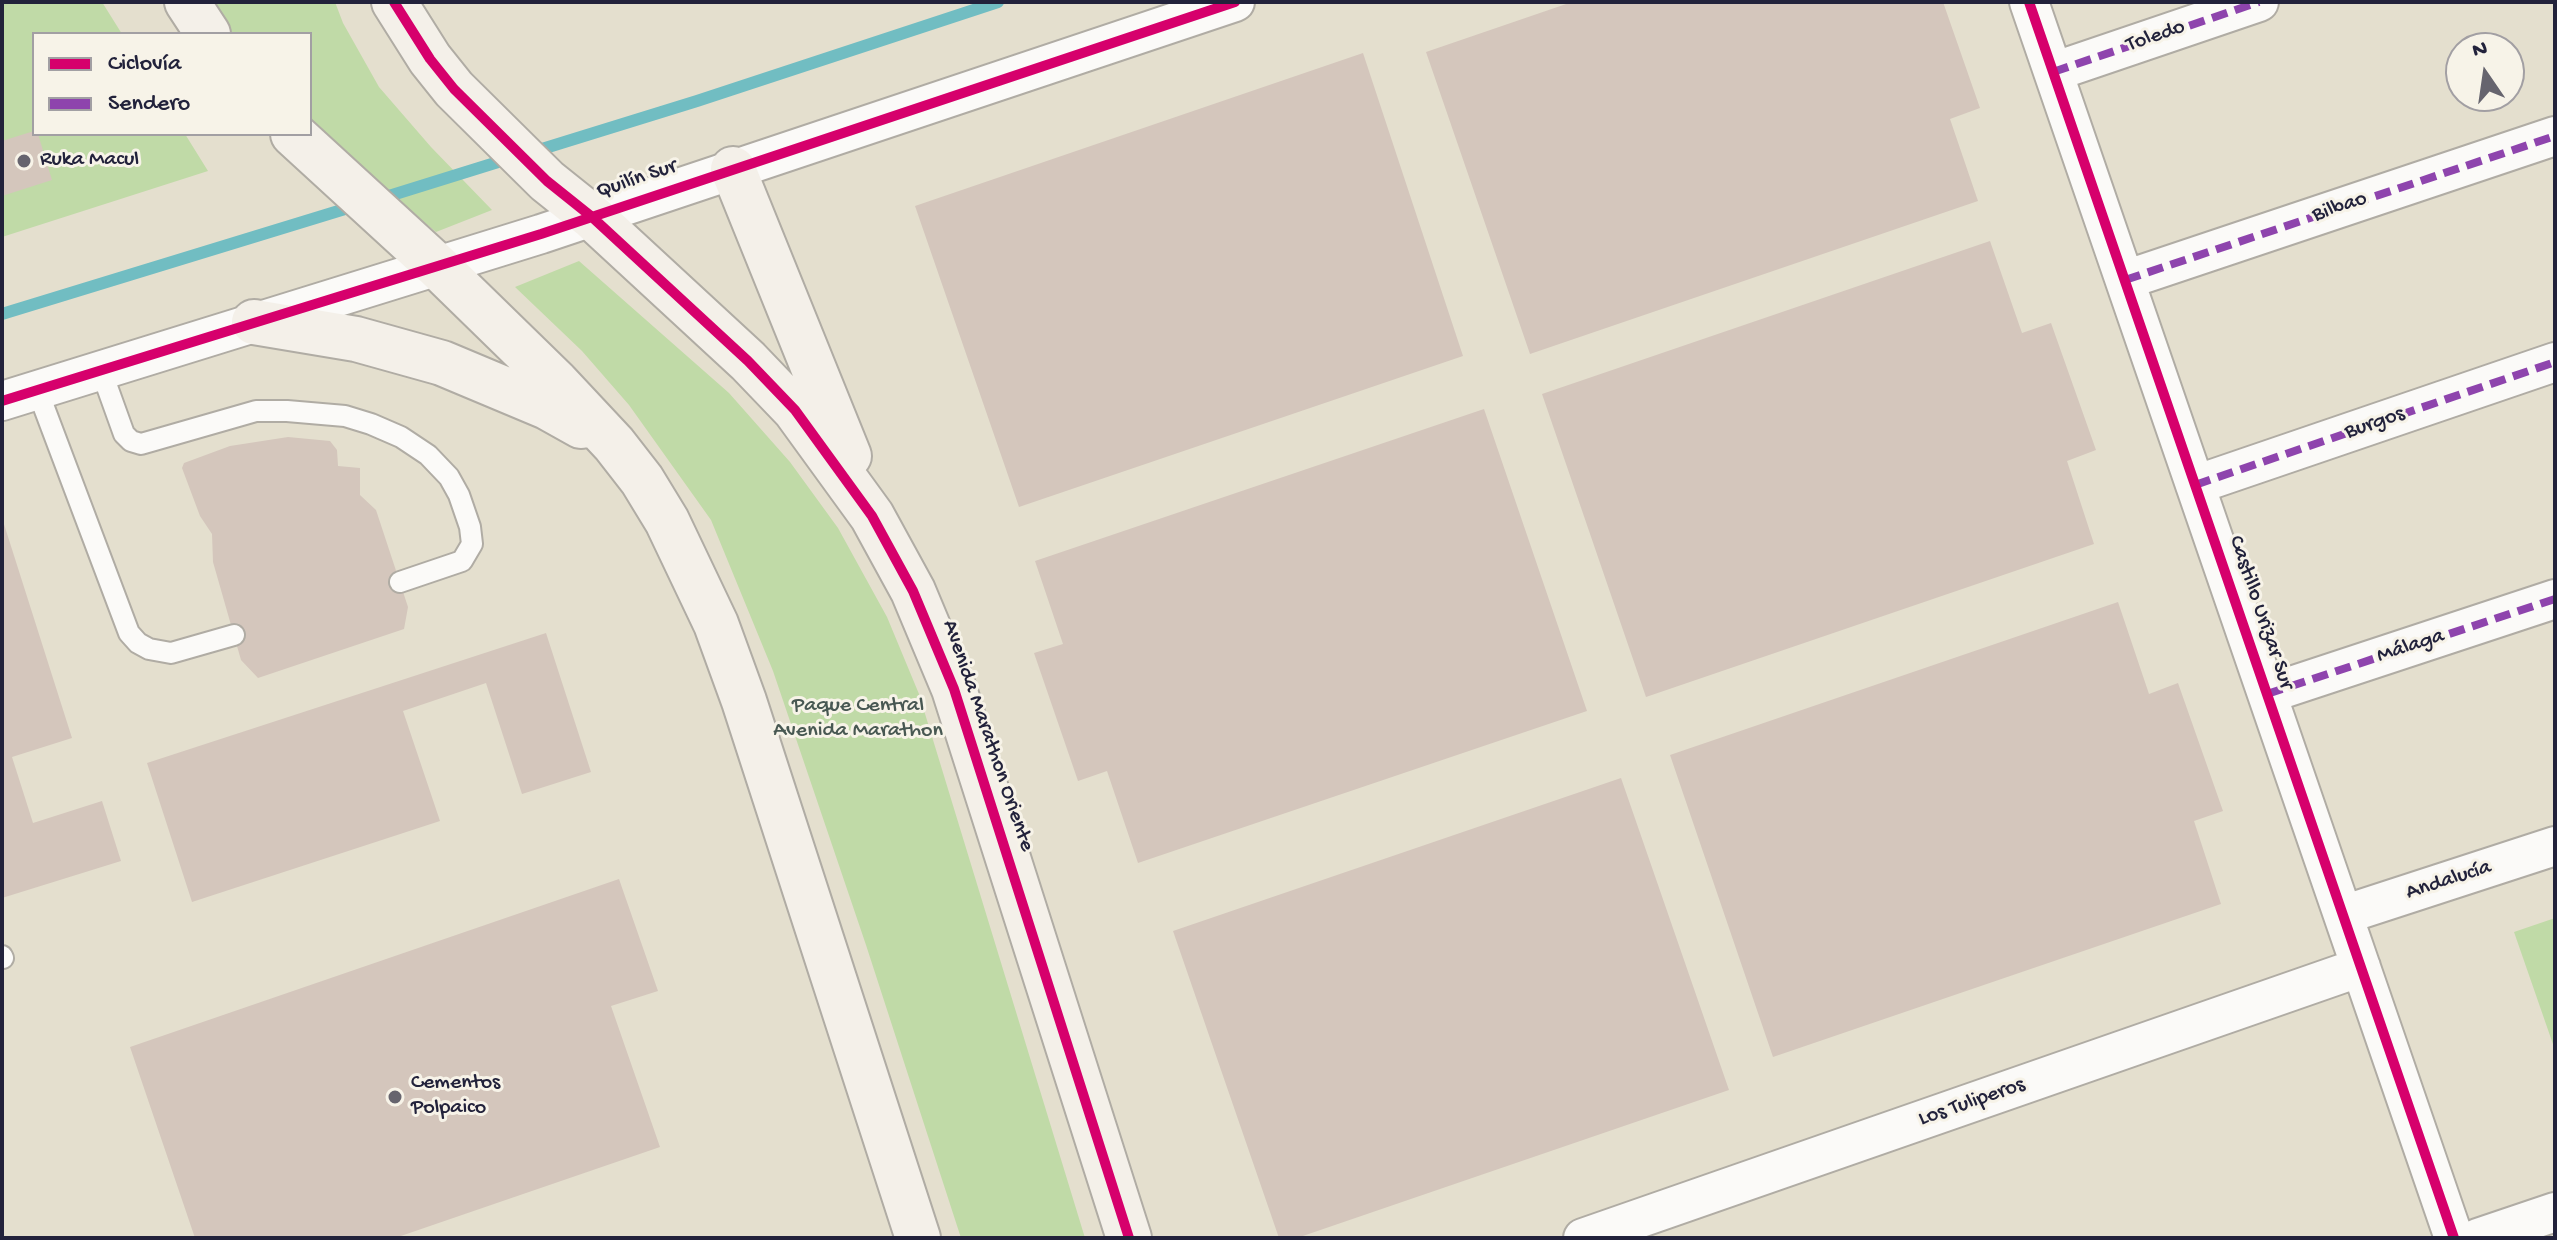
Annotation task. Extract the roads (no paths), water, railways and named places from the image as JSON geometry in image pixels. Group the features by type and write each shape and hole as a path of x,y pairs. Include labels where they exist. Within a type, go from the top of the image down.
{"main road":[{"path":"187,2 207,32"},
{"name":"Avenida Marathon Oriente","path":"394,2 430,59 480,117 748,361 795,410 872,516 913,591 959,704 1129,1238"},
{"path":"307,147 437,266 556,382 614,444 642,480 667,521 716,624 744,701 918,1238"},
{"path":"733,169 872,516"},
{"path":"254,322 356,339 442,363 547,407 614,444"}],"street":[{"name":"Quilín Sur","path":"20,395 592,217 1235,2"},
{"name":"Castillo Urizar Sur","path":"2029,2 2454,1238"},
{"name":"Toledo","path":"2053,72 2259,2"},
{"name":"Bilbao","path":"2125,280 2555,136"},
{"name":"Burgos","path":"2195,485 2555,362"},
{"name":"Málaga","path":"2267,694 2555,599"},
{"name":"Andalucía","path":"2343,915 2555,846"},
{"name":"Los Tuliperos","path":"1583,1238 2361,967"},
{"path":"2478,1238 2555,1212"}],"lane":[{"path":"101,370 124,434 131,441 141,444 256,411 287,411 345,416 371,424 401,437 428,455 449,477 459,495 470,527 472,544 462,561 400,582"},
{"path":"20,395 129,633 149,649 171,653 234,635"}],"waterway":[{"path":"529,153 998,2"},
{"path":"376,200 511,158"},
{"path":"2,314 358,205"}],"place":[{"name":"Ruka Macul","path":"24,161"},
{"name":"Cementos Polpaico","path":"395,1097"}],"park label":[{"name":"Paque Central Avenida Marathon","path":"858,720"}]}
